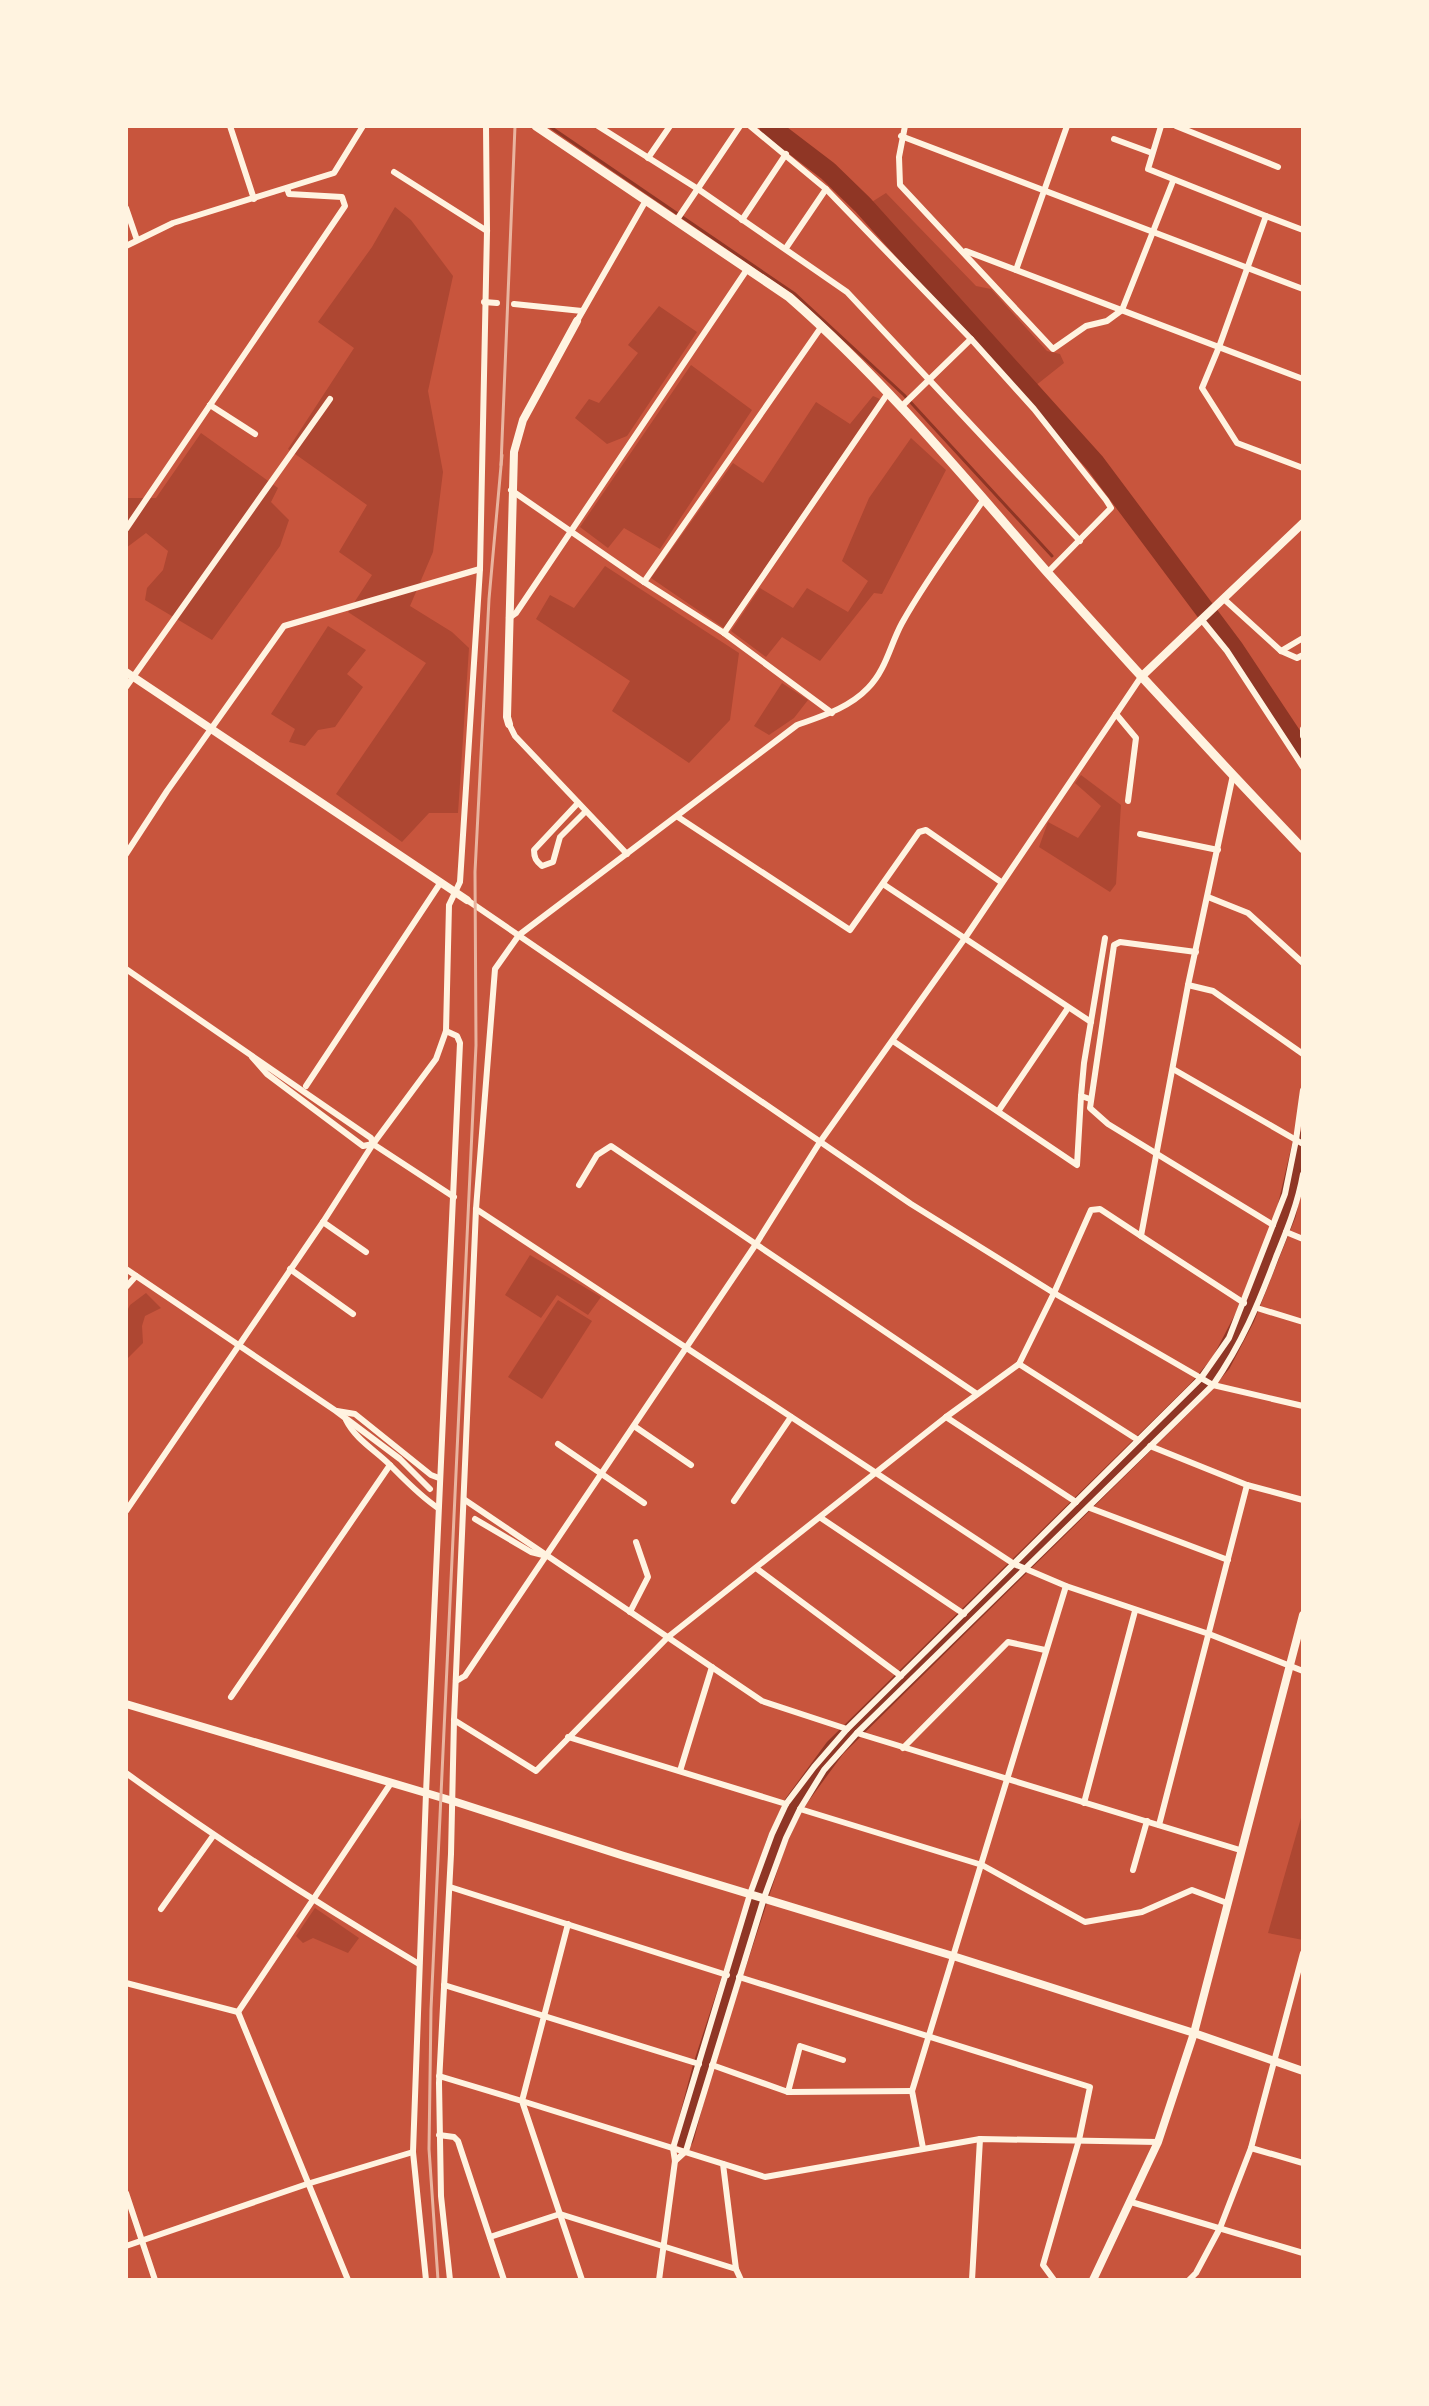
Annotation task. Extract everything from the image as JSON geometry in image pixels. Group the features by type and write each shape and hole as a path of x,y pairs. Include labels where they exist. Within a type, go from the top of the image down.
{"main road":[{"path":"538,127 645,202 748,268 789,297 822,326 902,406 1141,677 1303,849"}],"street":[{"path":"230,126 254,199"},
{"path":"126,208 130,244 173,223 334,173 363,126"},
{"path":"126,1511 129,1500 323,1222 373,1144 436,1059 446,1031 449,905 460,882 480,569 487,231 486,126"},
{"path":"599,126 698,189 847,292 1080,541"},
{"path":"648,158 670,126"},
{"path":"676,221 740,126"},
{"path":"750,126 826,189 971,339 1034,409 1111,508 1048,572"},
{"path":"905,126 901,136 900,185 1053,349 1086,326 1107,321 1122,310 1173,181"},
{"path":"1016,270 1067,126"},
{"path":"1161,126 1148,169 1303,230"},
{"path":"1176,126 1194,129 1278,167"},
{"path":"901,136 1303,289"},
{"path":"1114,139 1152,153"},
{"path":"742,220 786,154"},
{"path":"394,172 487,231"},
{"path":"126,529 345,206 342,197 289,194 287,188"},
{"path":"786,248 826,189"},
{"path":"627,854 515,736 509,724 511,490 518,431 645,202"},
{"path":"1266,216 1202,388 1237,443 1303,468"},
{"path":"963,250 1303,379"},
{"path":"508,619 516,613 748,268"},
{"path":"484,302 497,303"},
{"path":"514,304 582,311"},
{"path":"644,582 822,326"},
{"path":"902,406 971,339"},
{"path":"724,633 888,393"},
{"path":"126,687 130,674 330,399"},
{"path":"210,405 255,434"},
{"path":"511,490 724,633 832,713"},
{"path":"450,2280 441,2196 439,2076 450,1887 454,1720 476,1209 495,969 519,935 797,725 832,713 867,690 885,666 900,627 926,582 984,499"},
{"path":"456,1681 465,1676 547,1556 756,1244 820,1142 965,938 1141,677 1303,523"},
{"path":"126,854 284,626 480,569"},
{"path":"1225,600 1281,651 1297,658 1303,655"},
{"path":"1201,619 1227,651 1303,767"},
{"path":"1281,651 1303,638"},
{"path":"130,674 441,882 911,1204 1054,1293 1213,1385 1303,1406"},
{"path":"1116,714 1136,738 1128,801"},
{"path":"1303,729 1303,736"},
{"path":"1141,1236 1188,985 1233,775"},
{"path":"578,803 534,850 535,859 542,866 553,862 560,837 585,812"},
{"path":"678,817 850,930 919,832 926,830 1001,882"},
{"path":"1140,834 1218,850"},
{"path":"306,1086 441,882"},
{"path":"883,884 1091,1022"},
{"path":"1208,897 1248,913 1303,963"},
{"path":"893,1041 1077,1165 1081,1096 1105,938"},
{"path":"1196,952 1116,942 1090,1108 1157,1155 1273,1225"},
{"path":"126,969 371,1138 373,1144 453,1196"},
{"path":"1188,985 1213,991 1303,1054"},
{"path":"999,1110 1068,1008"},
{"path":"426,2280 413,2152 439,1478 460,1043 457,1036 446,1031"},
{"path":"1173,1069 1300,1142"},
{"path":"659,2280 675,2161 673,2148 750,1894 786,1804 847,1729 1201,1378 1229,1338 1285,1194 1300,1142 1303,1090"},
{"path":"1081,1096 1090,1099"},
{"path":"579,1185 597,1155 611,1146 977,1394"},
{"path":"675,2161 686,2151 764,1898 800,1809 824,1770 857,1733 1213,1385 1237,1350 1257,1308 1286,1232 1303,1174"},
{"path":"476,1209 1014,1564 1066,1586 1209,1634 1303,1671"},
{"path":"454,1720 536,1771 668,1637 946,1417 1019,1364 1091,1210 1100,1209 1244,1303"},
{"path":"323,1222 366,1252"},
{"path":"1286,1232 1303,1239"},
{"path":"126,1269 336,1411 400,1459 430,1489"},
{"path":"290,1269 353,1314"},
{"path":"126,1287 136,1276"},
{"path":"1257,1308 1303,1322"},
{"path":"1019,1364 1138,1440"},
{"path":"336,1411 355,1414 431,1475 439,1478"},
{"path":"344,1417 352,1433 420,1496 438,1508"},
{"path":"734,1501 791,1417"},
{"path":"946,1417 1076,1502"},
{"path":"634,1426 691,1465"},
{"path":"558,1444 644,1503"},
{"path":"1150,1446 1247,1485 1303,1500"},
{"path":"231,1697 390,1465"},
{"path":"1159,1825 1247,1485"},
{"path":"465,1500 762,1701 903,1748 1240,1850"},
{"path":"1090,1508 1228,1560"},
{"path":"821,1518 964,1614"},
{"path":"475,1519 531,1552 547,1556"},
{"path":"630,1612 648,1577 636,1542"},
{"path":"756,1568 901,1676"},
{"path":"923,2148 912,2091 1066,1586"},
{"path":"1084,1803 1135,1611"},
{"path":"1093,2280 1158,2142 1194,2033 1303,1615"},
{"path":"903,1748 1008,1642 1045,1650"},
{"path":"680,1771 712,1667"},
{"path":"126,1704 453,1801 953,1956 1303,2071"},
{"path":"568,1737 786,1804"},
{"path":"126,1773 213,1836 313,1901 419,1964"},
{"path":"238,2012 391,1783"},
{"path":"800,1809 982,1865 1085,1922 1142,1912 1192,1890 1227,1903"},
{"path":"1133,1870 1147,1821"},
{"path":"161,1909 213,1836"},
{"path":"450,1887 727,1975"},
{"path":"568,1924 522,2101 582,2280"},
{"path":"1189,2280 1196,2273 1220,2228 1251,2148 1303,1953"},
{"path":"739,1977 1090,2087 1079,2140 1043,2265 1054,2280"},
{"path":"126,1983 238,2012"},
{"path":"444,1985 699,2064"},
{"path":"238,2012 348,2280"},
{"path":"788,2092 800,2046 843,2060"},
{"path":"712,2065 788,2092 912,2091"},
{"path":"439,2076 765,2177 980,2139 1158,2142"},
{"path":"439,2135 454,2137 458,2141 504,2280"},
{"path":"972,2280 980,2139"},
{"path":"1251,2148 1303,2163"},
{"path":"126,2246 307,2184 413,2152"},
{"path":"723,2164 736,2269 741,2280"},
{"path":"126,2193 155,2280"},
{"path":"1131,2202 1303,2253"},
{"path":"490,2237 560,2214 736,2269"},
{"path":"1196,2273 1203,2280"}],"shaded area":[{"path":"886,193 976,286 991,289 1047,351 1060,354 1064,363 1035,386 867,205"},
{"path":"395,207 411,220 453,276 428,391 443,472 433,552 410,606 452,632 469,648 458,813 429,813 402,842 336,794 426,663 348,612 372,575 339,552 367,505 288,449 354,348 318,322 372,247"},
{"path":"659,306 697,332 627,436 607,444 575,418 589,399 599,403 638,353 628,345"},
{"path":"691,365 752,410 660,549 624,528 608,548 580,527"},
{"path":"873,396 880,399 724,628 651,578 733,463 763,483 816,402 850,424"},
{"path":"201,433 278,488 271,502 289,520 280,546 212,640 145,600 147,588 163,570 168,551 146,533 126,548 126,498 156,498"},
{"path":"911,438 946,470 882,594 874,593 820,661 782,637 766,657 731,631 760,588 793,608 807,588 848,612 868,581 842,561 869,498"},
{"path":"605,566 739,653 730,720 689,763 612,711 630,681 536,619 550,595 574,608"},
{"path":"328,626 366,650 347,674 363,687 335,727 318,730 305,746 289,742 295,729 271,714"},
{"path":"782,683 808,700 794,718 769,735 754,726"},
{"path":"1081,775 1121,805 1116,884 1110,892 1039,847 1048,822 1078,838 1101,806 1075,783"},
{"path":"530,1255 601,1297 588,1315 557,1295 541,1318 505,1295"},
{"path":"146,1293 161,1308 145,1316 143,1343 126,1360 126,1313 130,1305"},
{"path":"558,1300 592,1321 542,1399 508,1377"},
{"path":"1303,1811 1303,1940 1268,1933"},
{"path":"315,1908 359,1938 348,1953 313,1938 303,1943 296,1936"}],"waterway":[{"path":"549,126 795,294 904,395 1052,556"},
{"path":"769,126 828,171 863,205 1095,463 1234,649 1303,753"},
{"path":"684,2138 703,2066 776,1843 794,1804 835,1748 1198,1390 1221,1363 1245,1317 1286,1214 1303,1141"}],"railway":[{"path":"501,465 515,126"},
{"path":"438,2280 429,2149 431,2009 476,1045 475,872 489,599 502,455"}]}
